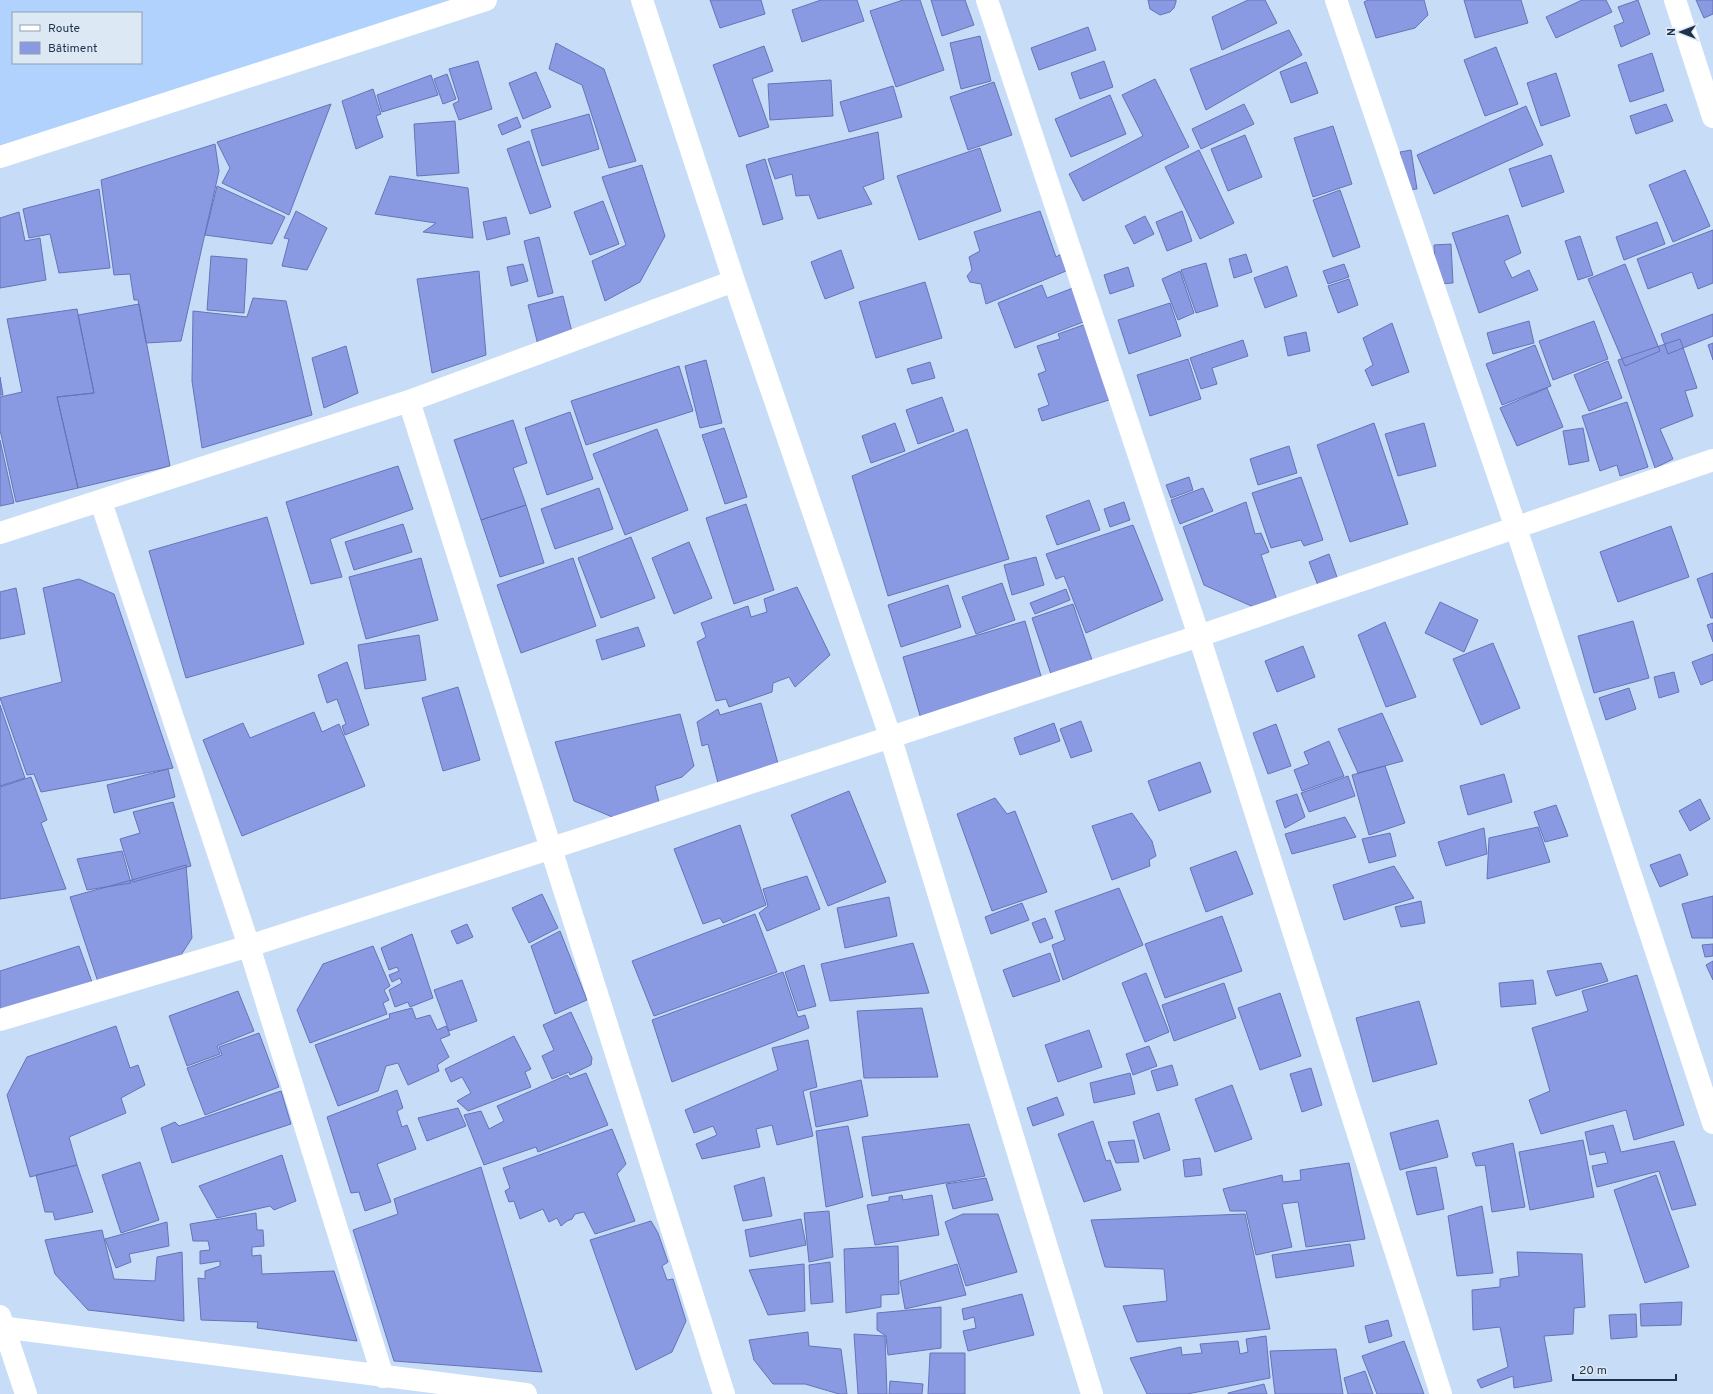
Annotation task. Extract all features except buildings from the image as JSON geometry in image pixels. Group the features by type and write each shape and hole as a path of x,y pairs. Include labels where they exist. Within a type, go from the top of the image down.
{"street":[{"path":"0,157 486,0"},
{"path":"642,0 734,281 890,736 1092,1394"},
{"path":"987,0 1199,636 1441,1394"},
{"path":"1336,0 1516,528 1713,1123"},
{"path":"1675,0 1713,117"},
{"path":"0,533 101,502 409,402 734,281"},
{"path":"409,402 552,848 724,1394"},
{"path":"0,1020 249,946 552,848 1199,636 1713,460"},
{"path":"101,502 249,946 383,1377"},
{"path":"26,1394 1,1323 383,1377 526,1394"}],"shaded area":[{"path":"0,0 458,0 0,149"}]}
